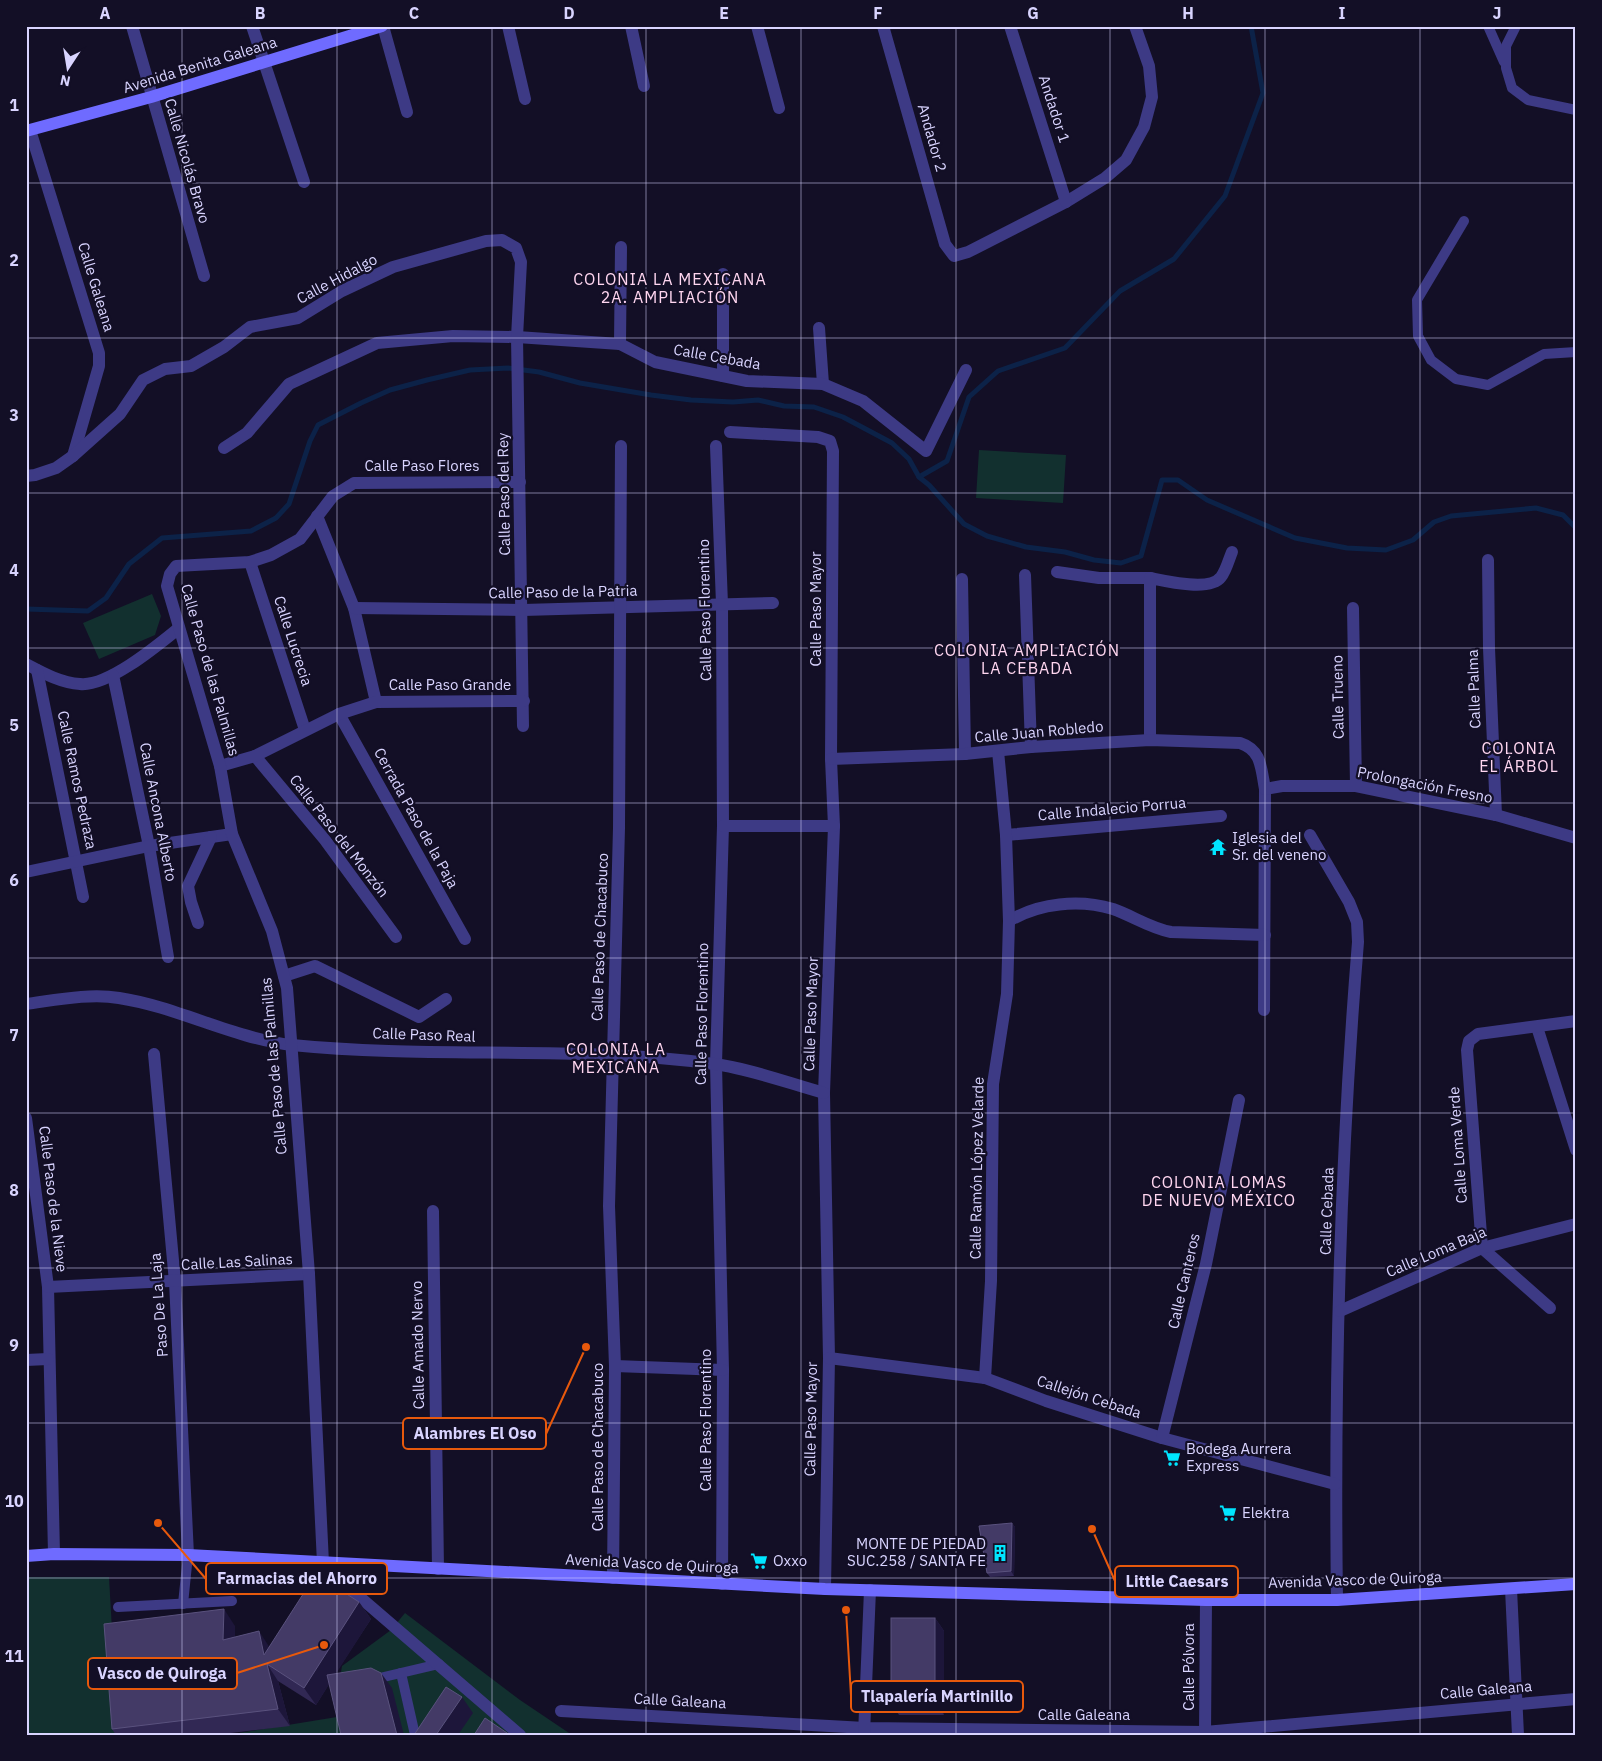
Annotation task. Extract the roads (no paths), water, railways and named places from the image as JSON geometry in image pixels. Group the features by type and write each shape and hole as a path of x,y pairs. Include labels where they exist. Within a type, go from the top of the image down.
{"main road":[{"name":"Avenida Benita Galeana","path":"28,130 151,97 382,26"},
{"name":"Avenida Vasco de Quiroga","path":"26,1556 54,1554 188,1555 825,1589 1206,1600 1336,1600 1576,1584"}],"street":[{"name":"Calle Nicolás Bravo","path":"132,26 204,276"},
{"path":"252,26 304,182"},
{"path":"382,26 407,112"},
{"path":"508,26 525,99"},
{"path":"631,26 644,86"},
{"path":"757,26 779,108"},
{"name":"Andador 2","path":"884,26 945,244 954,256 968,252 1066,202"},
{"name":"Andador 1","path":"1010,26 1066,202"},
{"path":"1066,202 1105,178 1126,160 1144,127 1152,96 1150,66 1135,26"},
{"name":"Calle Galeana","path":"28,130 99,353 99,366 73,456"},
{"name":"Calle Hidalgo","path":"26,476 35,476 56,468 73,456 120,414 142,380 165,369 191,366 224,347 250,327 298,318 342,291 393,267 486,241 502,240 516,248 521,262"},
{"path":"620,344 621,247"},
{"name":"Calle Paso del Rey","path":"521,262 517,342 524,726"},
{"path":"723,274 723,376"},
{"path":"819,328 823,384"},
{"name":"Calle Cebada","path":"224,448 247,433 289,384 377,343 453,336 517,342 620,344 655,362 747,381 823,384 863,401 926,451 966,370"},
{"name":"Calle Paso Mayor","path":"730,432 818,437 830,441 833,451 831,760 834,826 824,1093 829,1358 825,1589"},
{"name":"Calle Paso de Chacabuco","path":"613,1578 615,1366 609,1206 619,828 621,446"},
{"name":"Calle Paso Florentino","path":"716,446 722,604 723,826 716,1064 723,1370 722,1584"},
{"name":"Calle Paso Flores","path":"317,516 333,496 354,483 520,482"},
{"path":"250,562 271,555 300,539 317,516"},
{"path":"317,516 354,608 376,702"},
{"path":"1057,572 1099,578 1150,578 1182,584 1211,584 1221,578 1232,552"},
{"name":"Calle Palma","path":"1488,560 1489,648 1496,815"},
{"name":"Calle Paso de las Palmillas","path":"250,562 176,566 170,574 167,586 220,766 232,834 272,931 287,988 308,1274 323,1563"},
{"name":"Calle Lucrecia","path":"250,562 305,730"},
{"path":"1025,575 1032,746"},
{"path":"1150,578 1150,740"},
{"path":"962,580 966,754"},
{"name":"Calle Paso de la Patria","path":"354,608 523,610 774,603"},
{"name":"Calle Trueno","path":"1353,608 1356,786"},
{"path":"32,667 63,682 82,685 113,675 148,653 179,628"},
{"name":"Calle Ramos Pedraza","path":"32,667 77,861 83,897"},
{"name":"Calle Ancona Alberto","path":"113,675 149,846 168,957"},
{"name":"Calle Paso Grande","path":"220,766 255,756 339,714 376,702 524,701"},
{"name":"Cerrada Paso de la Paja","path":"339,714 465,938"},
{"name":"Calle Juan Robledo","path":"831,760 966,754 1032,746 1150,740 1240,743 1249,746 1259,756 1265,789"},
{"name":"Calle Ramón López Velarde","path":"985,1378 991,1280 993,1084 1007,994 1009,921 1006,835 998,751"},
{"name":"Calle Paso del Monzón","path":"255,756 325,840 396,937"},
{"name":"Prolongación Fresno","path":"1265,789 1282,786 1356,786 1496,815 1576,838"},
{"path":"1264,1010 1265,789"},
{"name":"Calle Indalecio Porrua","path":"1006,835 1220,816"},
{"path":"723,826 834,826"},
{"path":"26,872 149,846 232,834"},
{"name":"Calle Cebada","path":"1310,835 1349,902 1357,922 1358,942 1345,1131 1336,1484 1336,1600"},
{"path":"198,923 190,902 188,886 211,837"},
{"path":"1009,921 1026,911 1046,906 1094,905 1114,910 1156,929 1170,932 1265,934"},
{"path":"284,976 314,966 418,1017 446,999"},
{"name":"Calle Paso Real","path":"26,1004 88,997 117,998 148,1004 206,1024 253,1037 290,1044 393,1052 613,1055 716,1064 824,1093"},
{"path":"1576,1021 1537,1027 1576,1150"},
{"name":"Calle Loma Verde","path":"1482,1248 1468,1050 1469,1041 1478,1034 1537,1027"},
{"name":"Paso De La Laja","path":"154,1054 175,1282 188,1555"},
{"name":"Calle Canteros","path":"1162,1438 1206,1264 1238,1100"},
{"name":"Calle Paso de la Nieve","path":"26,1118 48,1287 48,1359 54,1554"},
{"name":"Calle Amado Nervo","path":"432,1211 438,1569"},
{"name":"Calle Loma Baja","path":"1340,1311 1482,1248 1576,1224"},
{"path":"1482,1248 1550,1308"},
{"name":"Calle Las Salinas","path":"48,1287 308,1274"},
{"name":"Callejón Cebada","path":"829,1358 985,1378 1046,1401 1162,1438 1336,1484"},
{"path":"26,1360 48,1359"},
{"path":"615,1366 723,1370"},
{"path":"323,1563 520,1735"},
{"path":"1511,1589 1518,1735"},
{"path":"865,1731 870,1590"},
{"name":"Calle Pólvora","path":"1205,1733 1206,1600"},
{"name":"Calle Galeana","path":"561,1711 865,1731 1205,1733 1576,1698"}],"lane":[{"path":"1488,26 1506,68 1512,88 1528,100 1576,110"},
{"path":"1506,68 1506,46 1516,26"},
{"path":"1464,221 1417,300 1418,336 1431,360 1456,379 1488,385 1544,354 1576,352"},
{"path":"183,1604 188,1555"},
{"path":"118,1607 232,1601"},
{"path":"359,1682 439,1664"},
{"path":"401,1673 415,1735"}],"waterway":[{"path":"919,477 947,461 969,397 998,371 1065,348 1120,291 1174,259 1225,196 1263,93 1251,26"},
{"path":"26,609 88,611 106,598 129,564 162,538 251,531 276,518 289,504 310,441 318,425 361,403 390,390 427,380 470,370 508,368 539,372 580,383 651,395 691,400 733,402 758,400 784,406 814,407 843,417 892,443 909,459 919,477 929,485 964,524 987,536 1026,547 1065,552 1094,560 1121,563 1141,556 1162,480 1178,480 1207,500 1295,538 1347,548 1386,550 1413,540 1434,522 1451,516 1536,508 1563,515 1576,528"}],"place":[{"name":"Iglesia del Sr. del veneno","path":"1218,847"},
{"name":"Alambres El Oso","path":"586,1347"},
{"name":"Bodega Aurrera Express","path":"1172,1458"},
{"name":"Elektra","path":"1228,1513"},
{"name":"Farmacias del Ahorro","path":"158,1523"},
{"name":"Little Caesars","path":"1092,1529"},
{"name":"MONTE DE PIEDAD SUC.258 / SANTA FE","path":"1000,1553"},
{"name":"Oxxo","path":"759,1561"},
{"name":"Tlapalería Martinillo","path":"846,1610"},
{"name":"Vasco de Quiroga","path":"324,1645"}],"district":[{"name":"COLONIA LA MEXICANA 2A. AMPLIACIÓN","path":"670,288"},
{"name":"COLONIA AMPLIACIÓN LA CEBADA","path":"1027,659"},
{"name":"COLONIA EL ÁRBOL","path":"1519,757"},
{"name":"COLONIA LA MEXICANA","path":"616,1058"},
{"name":"COLONIA LOMAS DE NUEVO MÉXICO","path":"1219,1191"}]}
